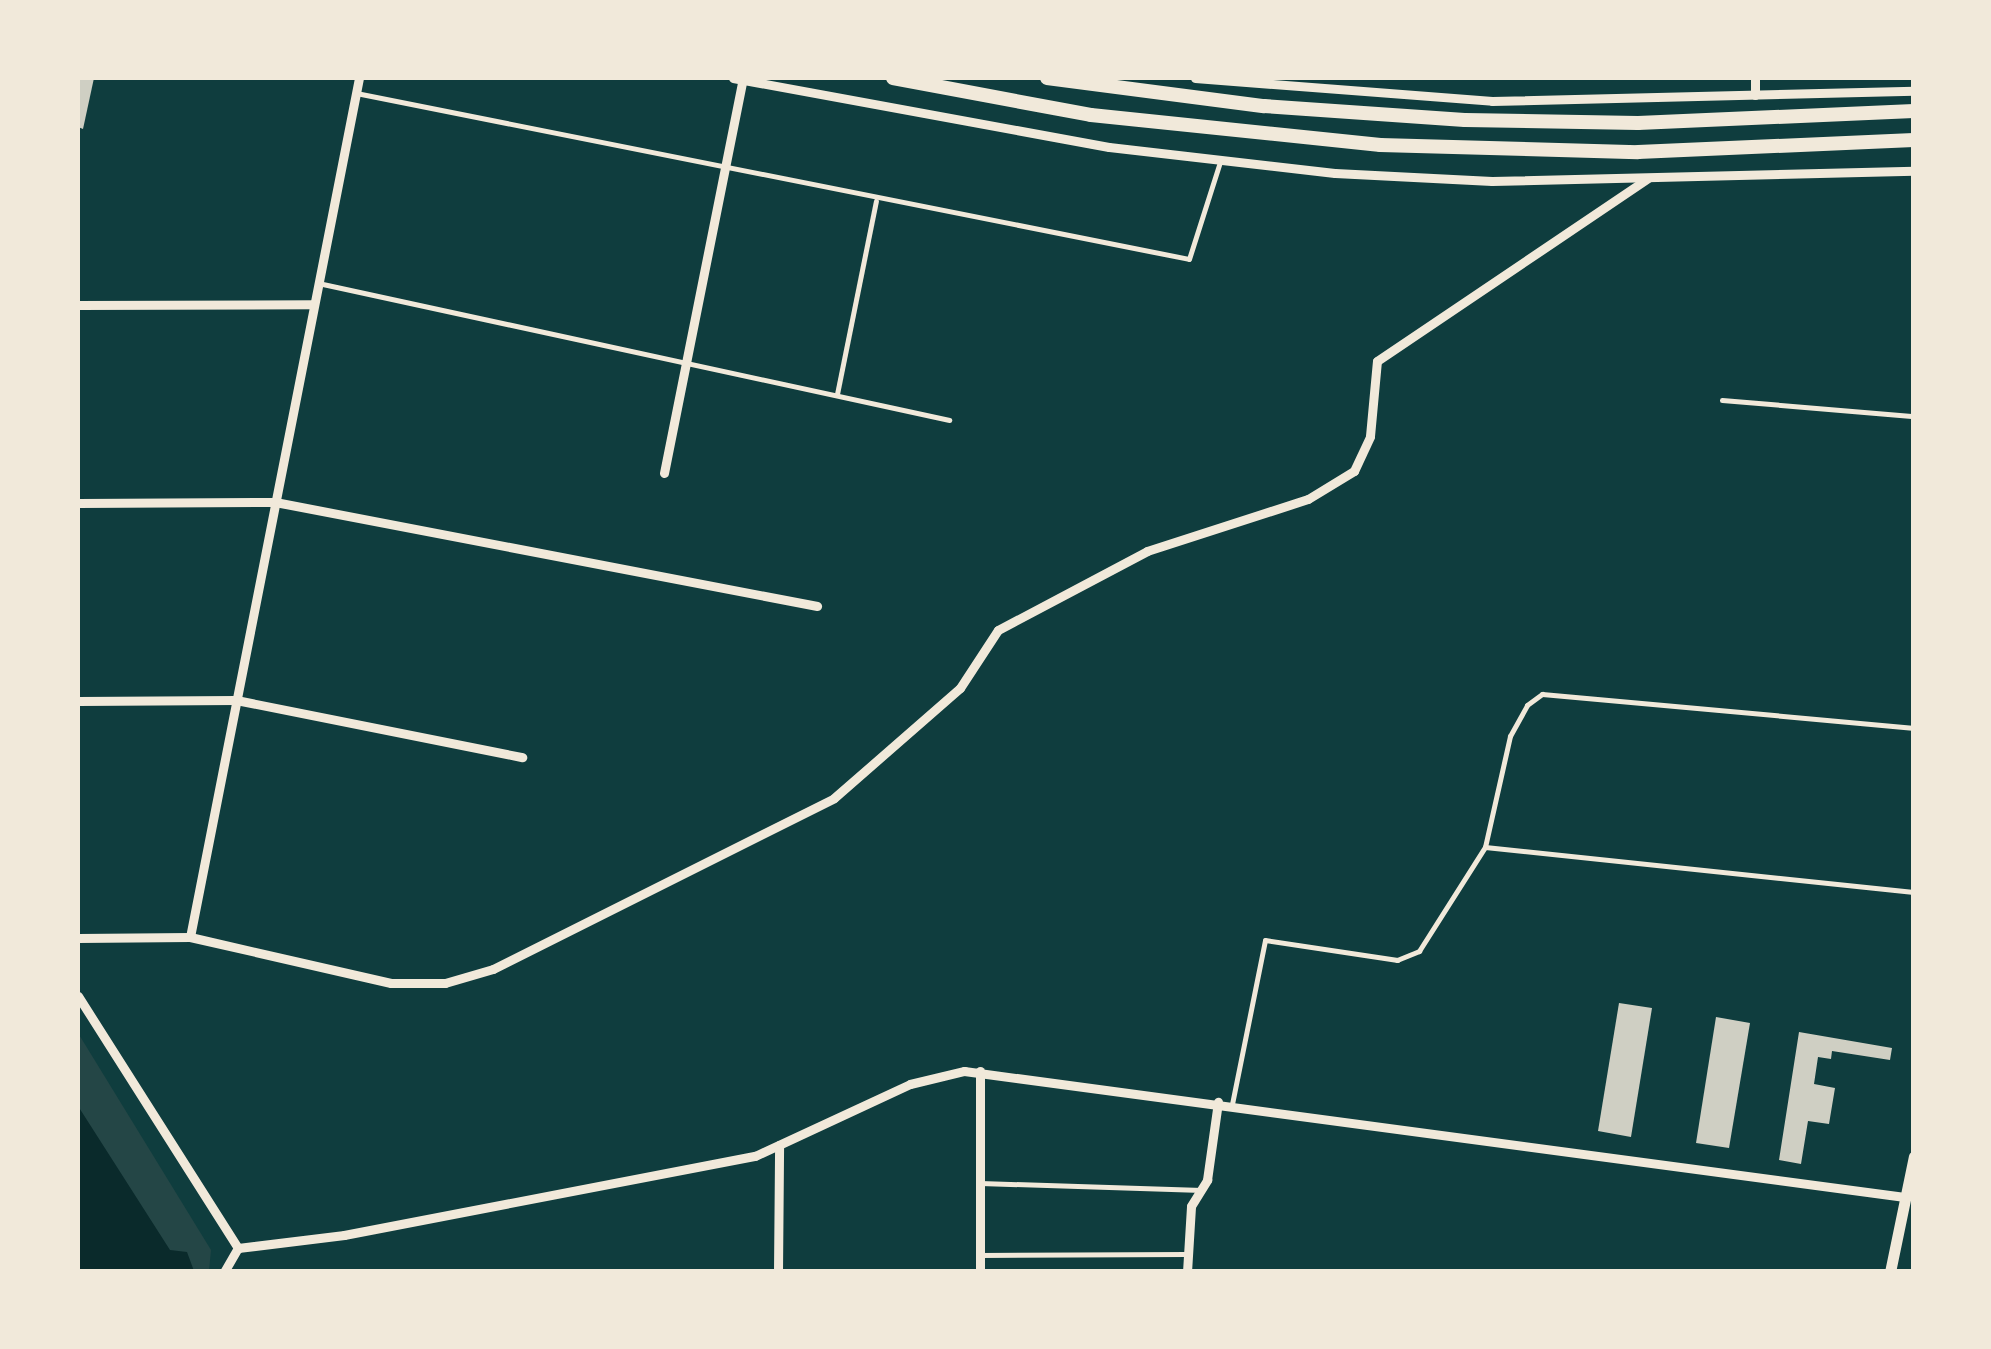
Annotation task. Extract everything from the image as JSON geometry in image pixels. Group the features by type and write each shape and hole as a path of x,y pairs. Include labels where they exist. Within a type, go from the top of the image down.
{"main road":[{"path":"892,78 1091,115 1380,145 1638,152 1914,140"},
{"path":"1048,78 1229,102 1465,120 1638,122 1914,111"}],"street":[{"path":"190,937 359,78"},
{"path":"664,472 725,168 738,78 1220,162 1432,179 1914,172"},
{"path":"1194,78 1473,100 1914,91"},
{"path":"1754,95 1755,78"},
{"path":"78,938 190,937 391,983 445,982 493,969 834,798 960,688 998,630 1147,551 1308,499 1354,471 1370,436 1377,361 1648,178"},
{"path":"78,305 314,304"},
{"path":"78,503 275,502 817,606"},
{"path":"78,701 236,700 522,757"},
{"path":"78,996 238,1248"},
{"path":"238,1248 344,1235 755,1156 934,1075 980,1071 1905,1197"},
{"path":"980,1071 980,1272"},
{"path":"1187,1272 1190,1206 1202,1190 1218,1102"},
{"path":"778,1272 779,1145"},
{"path":"1890,1272 1914,1156"},
{"path":"224,1272 238,1248"}],"lane":[{"path":"356,93 1189,260 1220,162"},
{"path":"837,394 876,200"},
{"path":"318,283 949,420"},
{"path":"1722,400 1914,416"},
{"path":"1232,1104 1265,940 1411,958 1433,935 1484,847 1510,736 1527,705 1542,694 1914,728"},
{"path":"1484,847 1914,892"},
{"path":"980,1183 1202,1190"},
{"path":"980,1254 1188,1254"}],"shaded area":[{"path":"78,1033 211,1250 209,1271 78,1271"},
{"path":"78,1106 170,1250 187,1252 194,1271 78,1271"}],"building":[{"path":"78,78 94,78 83,129 78,127"},
{"path":"1619,1003 1652,1008 1631,1137 1598,1131"},
{"path":"1716,1017 1750,1023 1729,1148 1696,1143"},
{"path":"1799,1032 1892,1048 1890,1060 1832,1051 1831,1059 1818,1057 1814,1084 1835,1088 1829,1124 1808,1121 1801,1164 1779,1160"}]}
